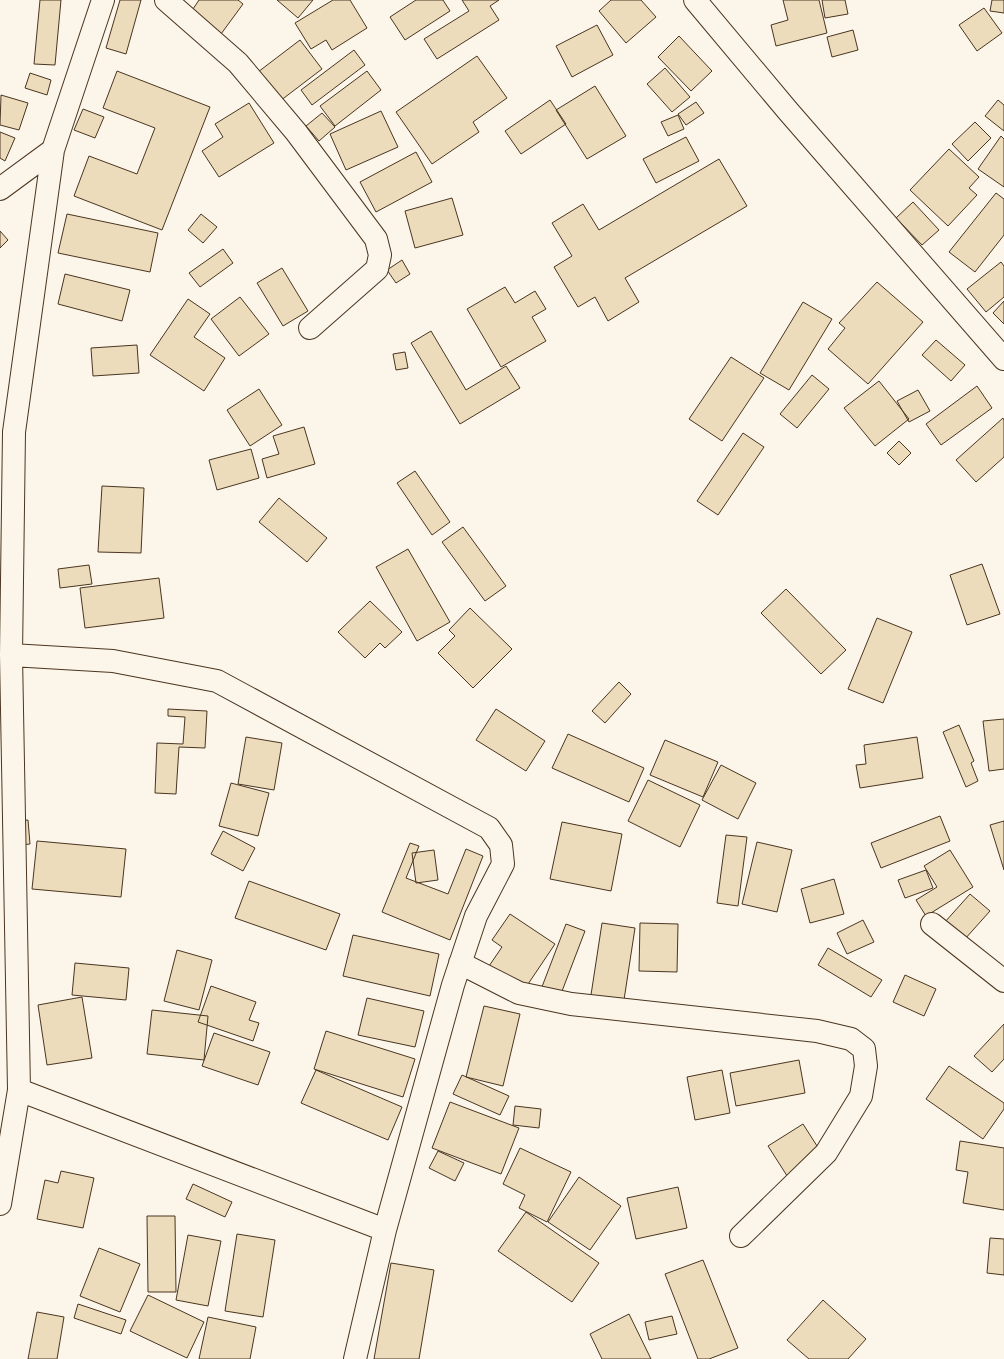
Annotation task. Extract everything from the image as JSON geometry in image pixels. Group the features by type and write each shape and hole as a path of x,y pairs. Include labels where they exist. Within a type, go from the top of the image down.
{"street":[{"path":"0,1204 8,1112 19,1090 11,654 14,432 53,150 103,0"},
{"path":"166,0 238,64 296,132 376,239 380,255 377,269 310,328"},
{"path":"695,0 788,111 1004,359"},
{"path":"0,189 53,150"},
{"path":"11,654 113,661 216,681 489,828 502,845 503,864 476,916 453,985 385,1230 355,1359"},
{"path":"932,924 1004,981"},
{"path":"460,963 519,993 556,1001 571,1004 817,1031 851,1039 864,1049 866,1066 861,1096 826,1153 741,1236"},
{"path":"19,1090 385,1230"}],"building":[{"path":"40,0 61,0 55,65 34,64"},
{"path":"120,0 141,0 126,54 106,48"},
{"path":"199,0 238,0 243,4 221,34 191,12"},
{"path":"277,0 313,0 298,18"},
{"path":"333,0 350,0 367,28 332,50 326,40 311,49 295,23"},
{"path":"416,0 443,0 450,11 405,40 390,17"},
{"path":"462,0 499,0 490,6 499,20 437,59 424,39 469,11"},
{"path":"611,0 641,0 656,17 626,43 599,11"},
{"path":"783,0 819,0 827,33 776,46 771,25 788,20"},
{"path":"822,0 845,0 848,14 825,18"},
{"path":"992,0 1004,0 1004,13 990,11"},
{"path":"984,8 1002,33 977,51 959,25"},
{"path":"597,25 613,55 572,77 556,46"},
{"path":"853,30 858,50 832,57 827,37"},
{"path":"679,36 712,71 691,91 658,57"},
{"path":"300,40 322,69 280,101 258,72"},
{"path":"354,50 365,65 312,105 301,90"},
{"path":"477,56 507,98 473,122 479,132 432,164 396,112"},
{"path":"665,68 690,97 672,112 647,84"},
{"path":"117,71 210,107 162,230 74,196 89,156 137,174 155,128 103,108"},
{"path":"367,71 381,90 335,126 320,106"},
{"path":"30,73 51,80 47,95 25,88"},
{"path":"595,86 626,136 587,159 556,110"},
{"path":"1,95 28,103 19,130 0,125"},
{"path":"550,100 566,124 521,154 505,131"},
{"path":"998,100 1004,105 1004,131 985,116"},
{"path":"696,102 704,113 686,125 678,114"},
{"path":"249,103 274,143 219,177 202,151 223,137 215,124"},
{"path":"83,109 104,117 95,138 74,130"},
{"path":"381,111 398,147 346,170 330,134"},
{"path":"322,113 335,127 319,141 306,126"},
{"path":"678,115 684,129 668,136 661,122"},
{"path":"975,122 991,138 968,161 952,144"},
{"path":"0,132 15,138 5,161 0,158"},
{"path":"1001,136 1004,139 1004,187 978,169"},
{"path":"686,137 699,161 656,183 643,159"},
{"path":"949,149 979,177 969,188 977,195 948,226 910,190"},
{"path":"416,152 432,182 376,212 360,182"},
{"path":"719,159 747,206 625,278 639,302 608,321 595,297 578,307 554,267 572,256 552,223 583,204 599,230"},
{"path":"996,193 1004,199 1004,235 975,272 949,252"},
{"path":"452,198 463,235 415,248 405,211"},
{"path":"913,202 939,230 922,245 896,218"},
{"path":"67,214 158,233 150,272 58,253"},
{"path":"201,214 217,227 203,243 188,230"},
{"path":"0,231 8,240 0,248"},
{"path":"223,249 233,263 200,287 189,273"},
{"path":"402,260 410,274 396,283 387,270"},
{"path":"1001,262 1004,266 1004,297 986,312 967,289"},
{"path":"282,268 308,311 283,326 257,283"},
{"path":"65,274 130,290 122,321 58,304"},
{"path":"877,282 923,322 868,384 828,349 845,328 839,323"},
{"path":"505,287 515,303 535,291 546,309 532,317 546,341 501,367 467,309"},
{"path":"240,297 269,334 239,356 211,319"},
{"path":"188,299 210,314 194,337 225,358 204,391 150,355"},
{"path":"1004,301 1004,324 993,313"},
{"path":"803,302 832,319 789,390 760,373"},
{"path":"431,331 466,390 506,366 520,388 460,424 411,343"},
{"path":"936,340 965,365 951,381 922,355"},
{"path":"137,345 139,373 93,376 91,348"},
{"path":"405,352 408,368 396,370 393,354"},
{"path":"731,357 764,378 722,441 689,419"},
{"path":"812,375 829,389 797,428 780,414"},
{"path":"879,381 909,419 875,446 844,408"},
{"path":"977,386 992,408 941,445 926,424"},
{"path":"259,389 282,425 250,446 227,410"},
{"path":"918,390 930,411 909,422 897,401"},
{"path":"1003,418 1004,457 976,482 956,460"},
{"path":"304,427 315,464 267,478 262,459 279,454 273,436"},
{"path":"743,433 764,447 718,515 697,501"},
{"path":"899,441 911,453 899,465 887,453"},
{"path":"251,449 259,478 217,490 209,460"},
{"path":"415,471 450,522 432,535 397,483"},
{"path":"102,486 144,488 141,553 98,552"},
{"path":"279,498 327,538 307,562 259,522"},
{"path":"463,527 506,586 485,601 442,542"},
{"path":"408,549 450,622 417,641 376,567"},
{"path":"982,564 1000,614 967,625 950,575"},
{"path":"89,565 92,584 60,588 58,569"},
{"path":"159,578 164,618 85,628 80,588"},
{"path":"786,589 846,650 821,674 761,613"},
{"path":"370,601 402,632 385,648 380,643 365,658 338,632"},
{"path":"470,608 512,649 473,688 438,653 455,636 449,630"},
{"path":"877,618 912,632 883,703 848,689"},
{"path":"619,682 631,694 605,723 592,711"},
{"path":"168,709 207,711 205,748 179,747 176,794 155,793 157,743 183,744 185,717 168,716"},
{"path":"496,709 545,741 526,771 476,740"},
{"path":"1004,719 1004,769 989,771 983,721"},
{"path":"959,725 974,761 971,763 978,781 966,787 943,732"},
{"path":"568,734 644,768 629,802 552,768"},
{"path":"246,737 282,743 274,790 238,784"},
{"path":"917,737 923,778 860,788 856,765 866,764 864,745"},
{"path":"665,740 718,762 703,797 650,775"},
{"path":"721,765 756,783 738,819 702,800"},
{"path":"648,780 700,805 680,847 628,821"},
{"path":"231,783 269,793 258,836 219,826"},
{"path":"940,816 950,841 881,868 871,843"},
{"path":"28,820 30,844 20,845 17,821"},
{"path":"1004,821 1004,870 990,825"},
{"path":"562,822 622,834 611,891 550,879"},
{"path":"223,831 255,848 243,871 211,854"},
{"path":"726,835 747,837 738,906 717,903"},
{"path":"37,841 126,849 121,897 32,889"},
{"path":"757,842 792,850 777,912 742,904"},
{"path":"410,843 419,846 406,878 448,894 466,849 483,856 450,940 382,912"},
{"path":"434,850 438,880 416,883 412,853"},
{"path":"950,850 973,887 926,916 916,900 937,887 924,866"},
{"path":"926,870 933,888 905,898 898,880"},
{"path":"834,879 844,914 810,923 801,889"},
{"path":"249,881 340,914 326,950 235,918"},
{"path":"970,894 990,911 956,949 936,932"},
{"path":"510,914 555,944 522,993 487,969 502,947 492,940"},
{"path":"863,920 874,942 847,954 837,933"},
{"path":"602,923 635,928 622,1013 589,1008"},
{"path":"640,923 678,924 677,972 639,971"},
{"path":"566,924 585,931 559,999 540,992"},
{"path":"353,935 439,954 430,996 343,976"},
{"path":"828,948 882,980 871,997 818,965"},
{"path":"177,950 212,960 199,1010 164,1001"},
{"path":"75,963 129,968 126,1000 72,995"},
{"path":"905,975 936,989 924,1016 893,1002"},
{"path":"211,986 256,1002 249,1020 259,1023 253,1041 198,1022"},
{"path":"82,997 92,1058 47,1065 38,1005"},
{"path":"367,998 424,1011 415,1047 358,1035"},
{"path":"484,1006 520,1014 503,1086 466,1077"},
{"path":"152,1010 208,1016 204,1060 147,1054"},
{"path":"1004,1024 1004,1059 992,1072 974,1056"},
{"path":"326,1031 415,1059 403,1097 314,1069"},
{"path":"214,1033 270,1052 258,1085 202,1066"},
{"path":"799,1060 805,1093 736,1106 730,1073"},
{"path":"949,1066 1004,1103 1004,1109 983,1139 926,1099"},
{"path":"316,1070 402,1107 388,1140 301,1103"},
{"path":"722,1070 730,1113 695,1120 687,1077"},
{"path":"462,1075 509,1096 500,1115 453,1094"},
{"path":"450,1102 519,1128 501,1174 432,1148"},
{"path":"515,1106 541,1109 539,1128 513,1125"},
{"path":"803,1124 826,1160 791,1182 768,1146"},
{"path":"960,1141 1004,1148 1004,1210 963,1203 968,1172 956,1170"},
{"path":"520,1148 571,1172 547,1222 519,1208 525,1195 503,1184"},
{"path":"438,1151 464,1163 455,1181 429,1168"},
{"path":"61,1171 94,1178 83,1228 37,1219 45,1180 58,1183"},
{"path":"579,1177 621,1206 590,1250 548,1222"},
{"path":"193,1184 232,1202 225,1217 186,1199"},
{"path":"678,1187 687,1228 636,1239 627,1198"},
{"path":"526,1212 599,1263 572,1302 498,1251"},
{"path":"147,1216 175,1216 176,1292 148,1292"},
{"path":"237,1234 275,1240 263,1317 225,1311"},
{"path":"188,1235 221,1241 208,1306 176,1300"},
{"path":"990,1238 1004,1239 1004,1275 987,1273"},
{"path":"99,1248 140,1264 120,1312 80,1296"},
{"path":"703,1260 738,1348 709,1359 698,1359 665,1274"},
{"path":"391,1263 434,1270 419,1359 374,1359"},
{"path":"148,1295 204,1322 187,1358 130,1331"},
{"path":"823,1300 866,1339 848,1359 809,1359 787,1340"},
{"path":"78,1304 126,1320 121,1334 74,1318"},
{"path":"37,1312 64,1317 57,1359 28,1359"},
{"path":"629,1314 651,1359 602,1359 590,1334"},
{"path":"672,1316 677,1334 649,1340 645,1322"},
{"path":"208,1317 256,1327 250,1359 199,1359"}]}
